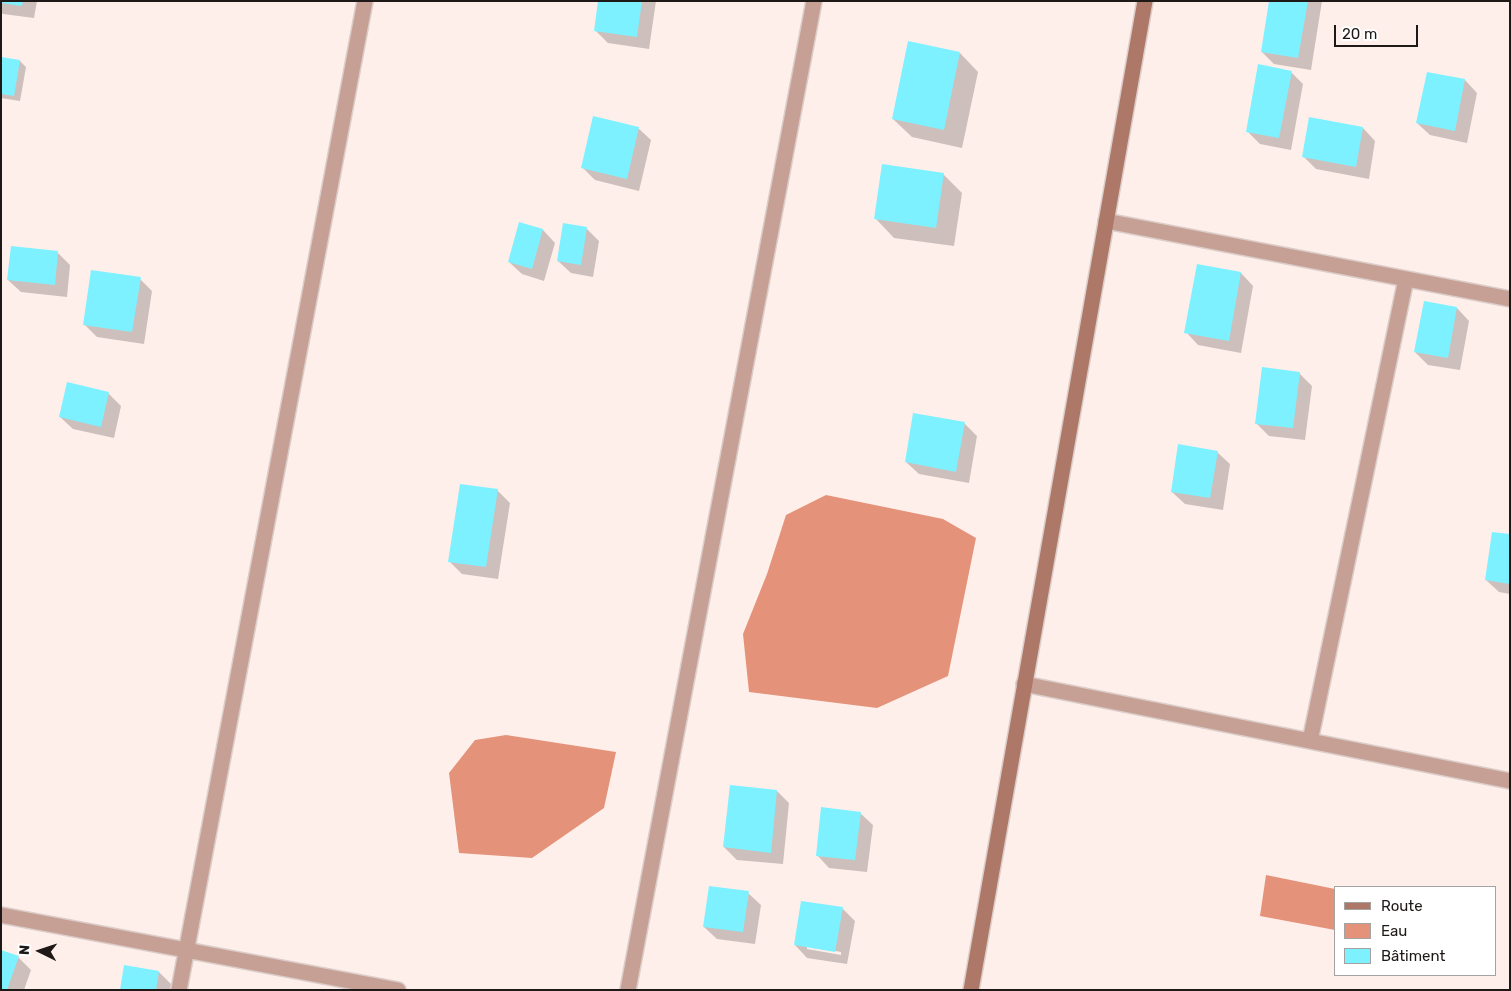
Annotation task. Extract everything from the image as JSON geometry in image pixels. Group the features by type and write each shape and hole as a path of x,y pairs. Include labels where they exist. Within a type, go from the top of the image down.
{"street":[{"path":"179,990 365,1"},
{"path":"628,990 814,1"},
{"path":"971,990 1145,1"},
{"path":"1106,221 1510,299"},
{"path":"1310,741 1406,279"},
{"path":"1024,684 1510,781"},
{"path":"1,914 398,990"}],"water":[{"path":"826,495 943,519 976,538 948,676 877,708 749,692 743,634 767,574 786,515"},
{"path":"506,735 616,752 604,808 532,858 459,853 449,773 475,740"},
{"path":"1266,875 1334,889 1334,930 1260,916"}],"building":[{"path":"1,1 23,1 22,6 1,3"},
{"path":"598,1 642,1 637,37 594,31"},
{"path":"1269,1 1308,1 1298,58 1261,52"},
{"path":"908,41 960,52 944,130 892,119"},
{"path":"1,57 20,60 14,96 1,94"},
{"path":"1258,64 1292,71 1279,138 1246,132"},
{"path":"1427,72 1465,79 1455,131 1416,123"},
{"path":"593,116 639,127 627,179 581,168"},
{"path":"1309,117 1363,127 1356,167 1302,157"},
{"path":"882,164 944,173 936,228 874,219"},
{"path":"519,222 543,229 532,269 508,262"},
{"path":"563,223 587,227 581,265 557,261"},
{"path":"11,246 58,251 55,285 7,280"},
{"path":"1197,264 1241,272 1229,341 1184,333"},
{"path":"91,270 141,277 132,332 83,325"},
{"path":"1424,301 1457,307 1448,358 1414,352"},
{"path":"1262,367 1300,372 1293,428 1255,424"},
{"path":"67,382 109,392 101,427 59,417"},
{"path":"913,413 965,422 956,472 905,462"},
{"path":"1178,444 1218,451 1210,498 1171,492"},
{"path":"460,484 498,489 486,567 448,562"},
{"path":"1492,532 1510,534 1510,584 1485,580"},
{"path":"730,785 777,790 771,853 723,847"},
{"path":"821,807 861,812 855,860 816,856"},
{"path":"709,886 749,891 743,932 703,927"},
{"path":"801,901 843,907 835,952 794,945"},
{"path":"1,950 19,956 7,990 1,990"},
{"path":"124,965 159,971 156,990 120,990"}]}
